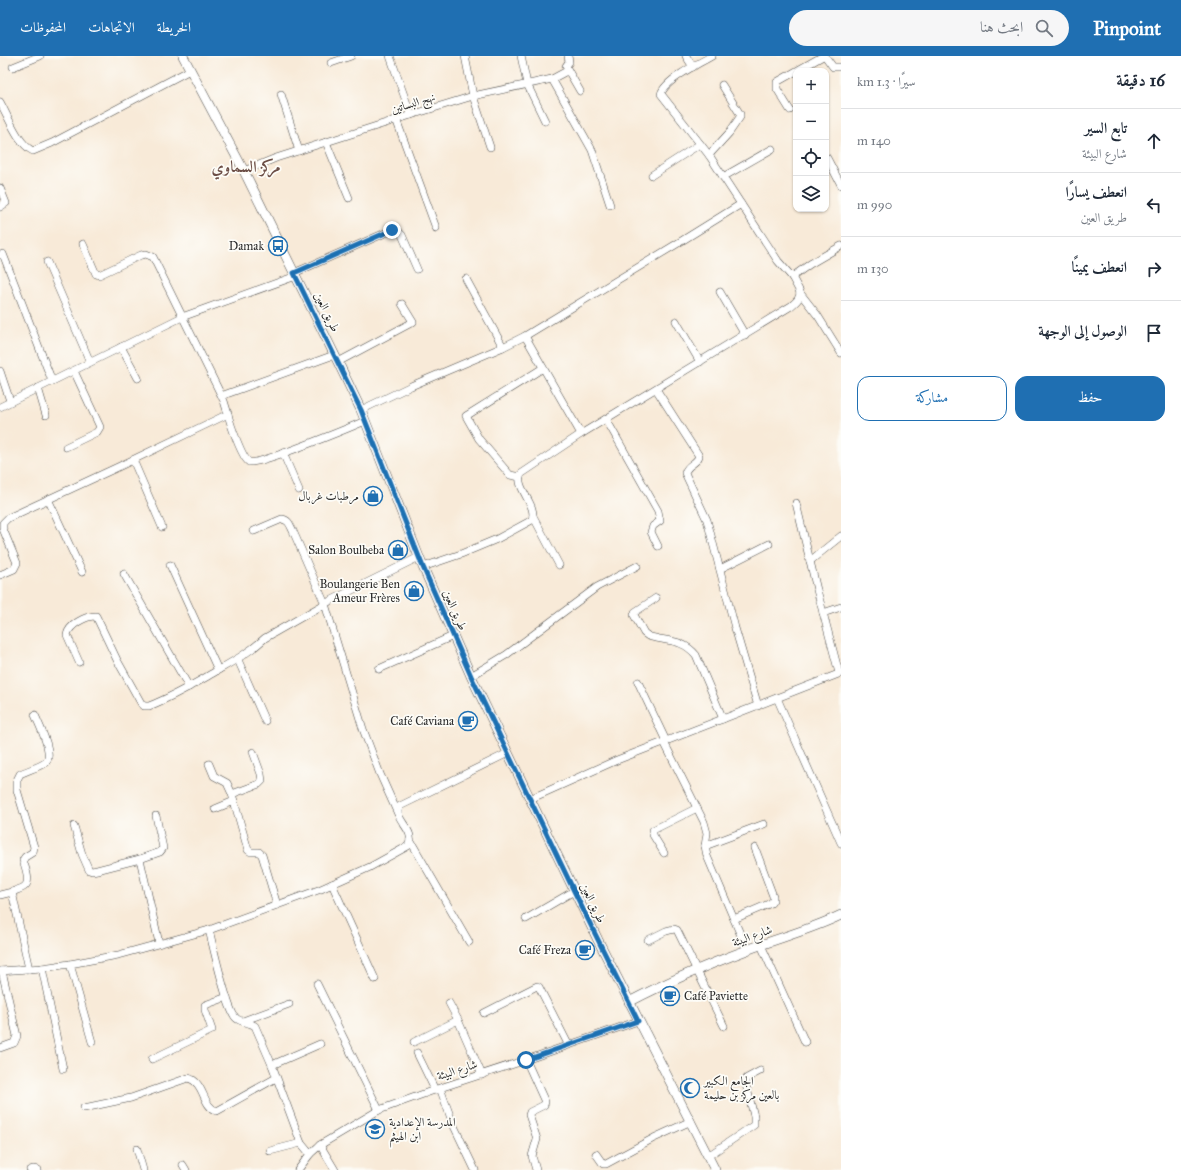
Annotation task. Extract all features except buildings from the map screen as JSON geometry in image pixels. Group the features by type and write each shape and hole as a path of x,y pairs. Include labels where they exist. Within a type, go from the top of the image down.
{"main road":[{"name":"طريق العين","path":"183,56 244,171 361,410 423,567 471,676 638,1021 715,1170"},
{"name":"شارع البيئة","path":"629,1002 697,970 748,950 819,926 841,915"}],"street":[{"path":"14,67 40,56"},
{"path":"331,63 351,56"},
{"path":"390,56 411,115"},
{"path":"464,56 473,96 490,147"},
{"path":"521,56 527,84 545,121"},
{"path":"568,56 569,62 566,66 580,91"},
{"path":"686,56 694,67"},
{"path":"712,56 665,86 661,94 709,155 778,261 792,277 800,293 818,316 841,353"},
{"path":"790,110 777,89 777,82 824,56 833,67 841,67"},
{"path":"1,106 20,140 30,150 36,151 190,70"},
{"name":"نهج البساتين","path":"244,171 276,158 396,119 473,96 552,79 564,72 570,72"},
{"path":"552,79 587,139 610,205"},
{"path":"709,155 729,133 740,117 740,114 722,85"},
{"path":"281,94 299,151"},
{"path":"396,119 436,228"},
{"path":"326,142 349,198"},
{"path":"652,175 700,144"},
{"path":"723,177 772,149"},
{"path":"829,162 841,185"},
{"path":"0,188 6,203 0,207"},
{"path":"361,410 411,386 503,347 525,336 741,204"},
{"path":"0,406 182,317 295,275 392,230 399,232 402,235 417,269"},
{"path":"83,244 96,274 99,275 141,255 146,254 151,256 221,396 230,424 241,449 249,462 252,463 283,454 365,421"},
{"path":"792,277 810,264 841,246"},
{"path":"0,255 3,254 52,381"},
{"path":"47,262 90,362"},
{"path":"466,279 503,347"},
{"path":"720,292 745,335"},
{"path":"520,477 528,469 581,434 791,306 797,301 800,293"},
{"path":"221,396 336,359 413,322 402,304"},
{"path":"676,321 700,362"},
{"path":"525,336 581,434"},
{"path":"121,346 138,378"},
{"path":"520,477 510,475 479,439 466,416 543,368"},
{"path":"0,371 10,401"},
{"path":"66,447 97,432 100,427 74,371"},
{"path":"38,388 46,415"},
{"path":"656,388 698,453 698,460 688,467 685,472 707,520 758,706"},
{"path":"0,575 14,569 17,563 3,529 5,520 228,414"},
{"path":"606,419 658,511 660,520 653,526 651,532 658,546"},
{"path":"283,454 299,490"},
{"path":"133,460 162,527"},
{"path":"520,477 520,481 533,511 533,516 559,564"},
{"path":"48,499 82,572"},
{"path":"530,799 617,760 840,673 823,613 796,503"},
{"path":"423,567 461,554 497,539 532,520 533,516"},
{"path":"0,1048 14,1043 17,1033 1,971 29,970 118,955 209,930 332,884 408,846 410,835 398,814 380,774 363,729 325,604 288,522 286,519 282,519 254,531"},
{"path":"810,561 841,536"},
{"path":"720,569 769,544"},
{"path":"79,662 67,635 68,630 70,627 91,616 96,616 117,660 143,705 149,706 189,687 238,660 265,638 325,604 419,557"},
{"path":"170,565 218,670"},
{"path":"471,676 506,655 597,587 637,566"},
{"path":"124,574 189,687"},
{"path":"656,598 635,612 634,615 640,626 648,636 665,638 684,644 692,650 696,655 723,719"},
{"path":"823,613 841,607"},
{"path":"379,669 453,636"},
{"path":"238,660 265,721"},
{"path":"638,682 704,822 707,832 705,846 707,856 748,950"},
{"path":"777,698 841,843"},
{"path":"0,895 26,886 27,878 23,860 33,852 34,847 17,790 17,780 20,774 45,763 49,756 48,749 35,715"},
{"path":"215,809 260,784 262,781 253,752"},
{"path":"398,814 398,809 400,806 508,753"},
{"path":"209,764 214,776 227,783 233,798 248,850 251,852 260,852 262,855 278,905"},
{"path":"664,853 653,835 653,830 698,808"},
{"path":"74,826 82,854 89,870 92,871 140,859 160,852 163,848 156,816"},
{"path":"705,846 764,824"},
{"path":"410,840 469,942"},
{"path":"734,919 770,903 773,900 773,896 755,848"},
{"path":"140,859 159,943"},
{"path":"332,884 375,979"},
{"path":"526,918 574,891"},
{"path":"12,892 29,970"},
{"path":"648,940 674,928 677,930 724,1026"},
{"path":"209,930 227,997 235,1017 238,1020 250,1022 255,1026 272,1065 301,1143 310,1154"},
{"path":"761,946 805,1042"},
{"path":"70,964 92,1042"},
{"path":"42,968 63,1069"},
{"path":"317,984 379,1110"},
{"path":"484,1014 539,986 568,1044"},
{"path":"152,1059 212,1030 205,1010 205,1005 227,997"},
{"path":"243,1021 288,1004"},
{"path":"449,1004 458,1020 482,1075"},
{"path":"414,1042 458,1020"},
{"name":"شارع البيئة","path":"298,1170 310,1154 320,1145 379,1110 638,1021"},
{"path":"272,1065 320,1044"},
{"path":"417,1053 437,1089 475,1170"},
{"path":"526,1060 545,1102 544,1105 530,1112 529,1114 537,1139 532,1156 536,1170"},
{"path":"708,1156 754,1125 754,1116 745,1081 747,1078 760,1071"},
{"path":"84,1108 131,1098 188,1078 197,1082 211,1108 217,1111 276,1078"},
{"path":"596,1154 603,1164 606,1164 654,1138 691,1121"},
{"path":"270,1151 301,1143"},
{"path":"320,1145 335,1170"},
{"path":"136,1149 143,1170"},
{"path":"30,1170 38,1170"}],"place":[{"name":"Damak","path":"278,246"},
{"name":"مرطبات غربال","path":"373,496"},
{"name":"Salon Boulbeba","path":"398,550"},
{"name":"Boulangerie Ben Ameur Frères","path":"414,591"},
{"name":"Café Caviana","path":"468,721"},
{"name":"Café Freza","path":"585,950"},
{"name":"Café Paviette","path":"670,996"},
{"name":"الجامع الكبير بالعين مركز بن حليمة","path":"690,1088"},
{"name":"المدرسة الإعدادية ابن الهيثم","path":"375,1129"}],"district":[{"name":"مركز السماوي","path":"246,166"}],"route":[{"path":"392,230 294,273 361,410 423,567 471,676 638,1021 568,1044 526,1060"}]}
